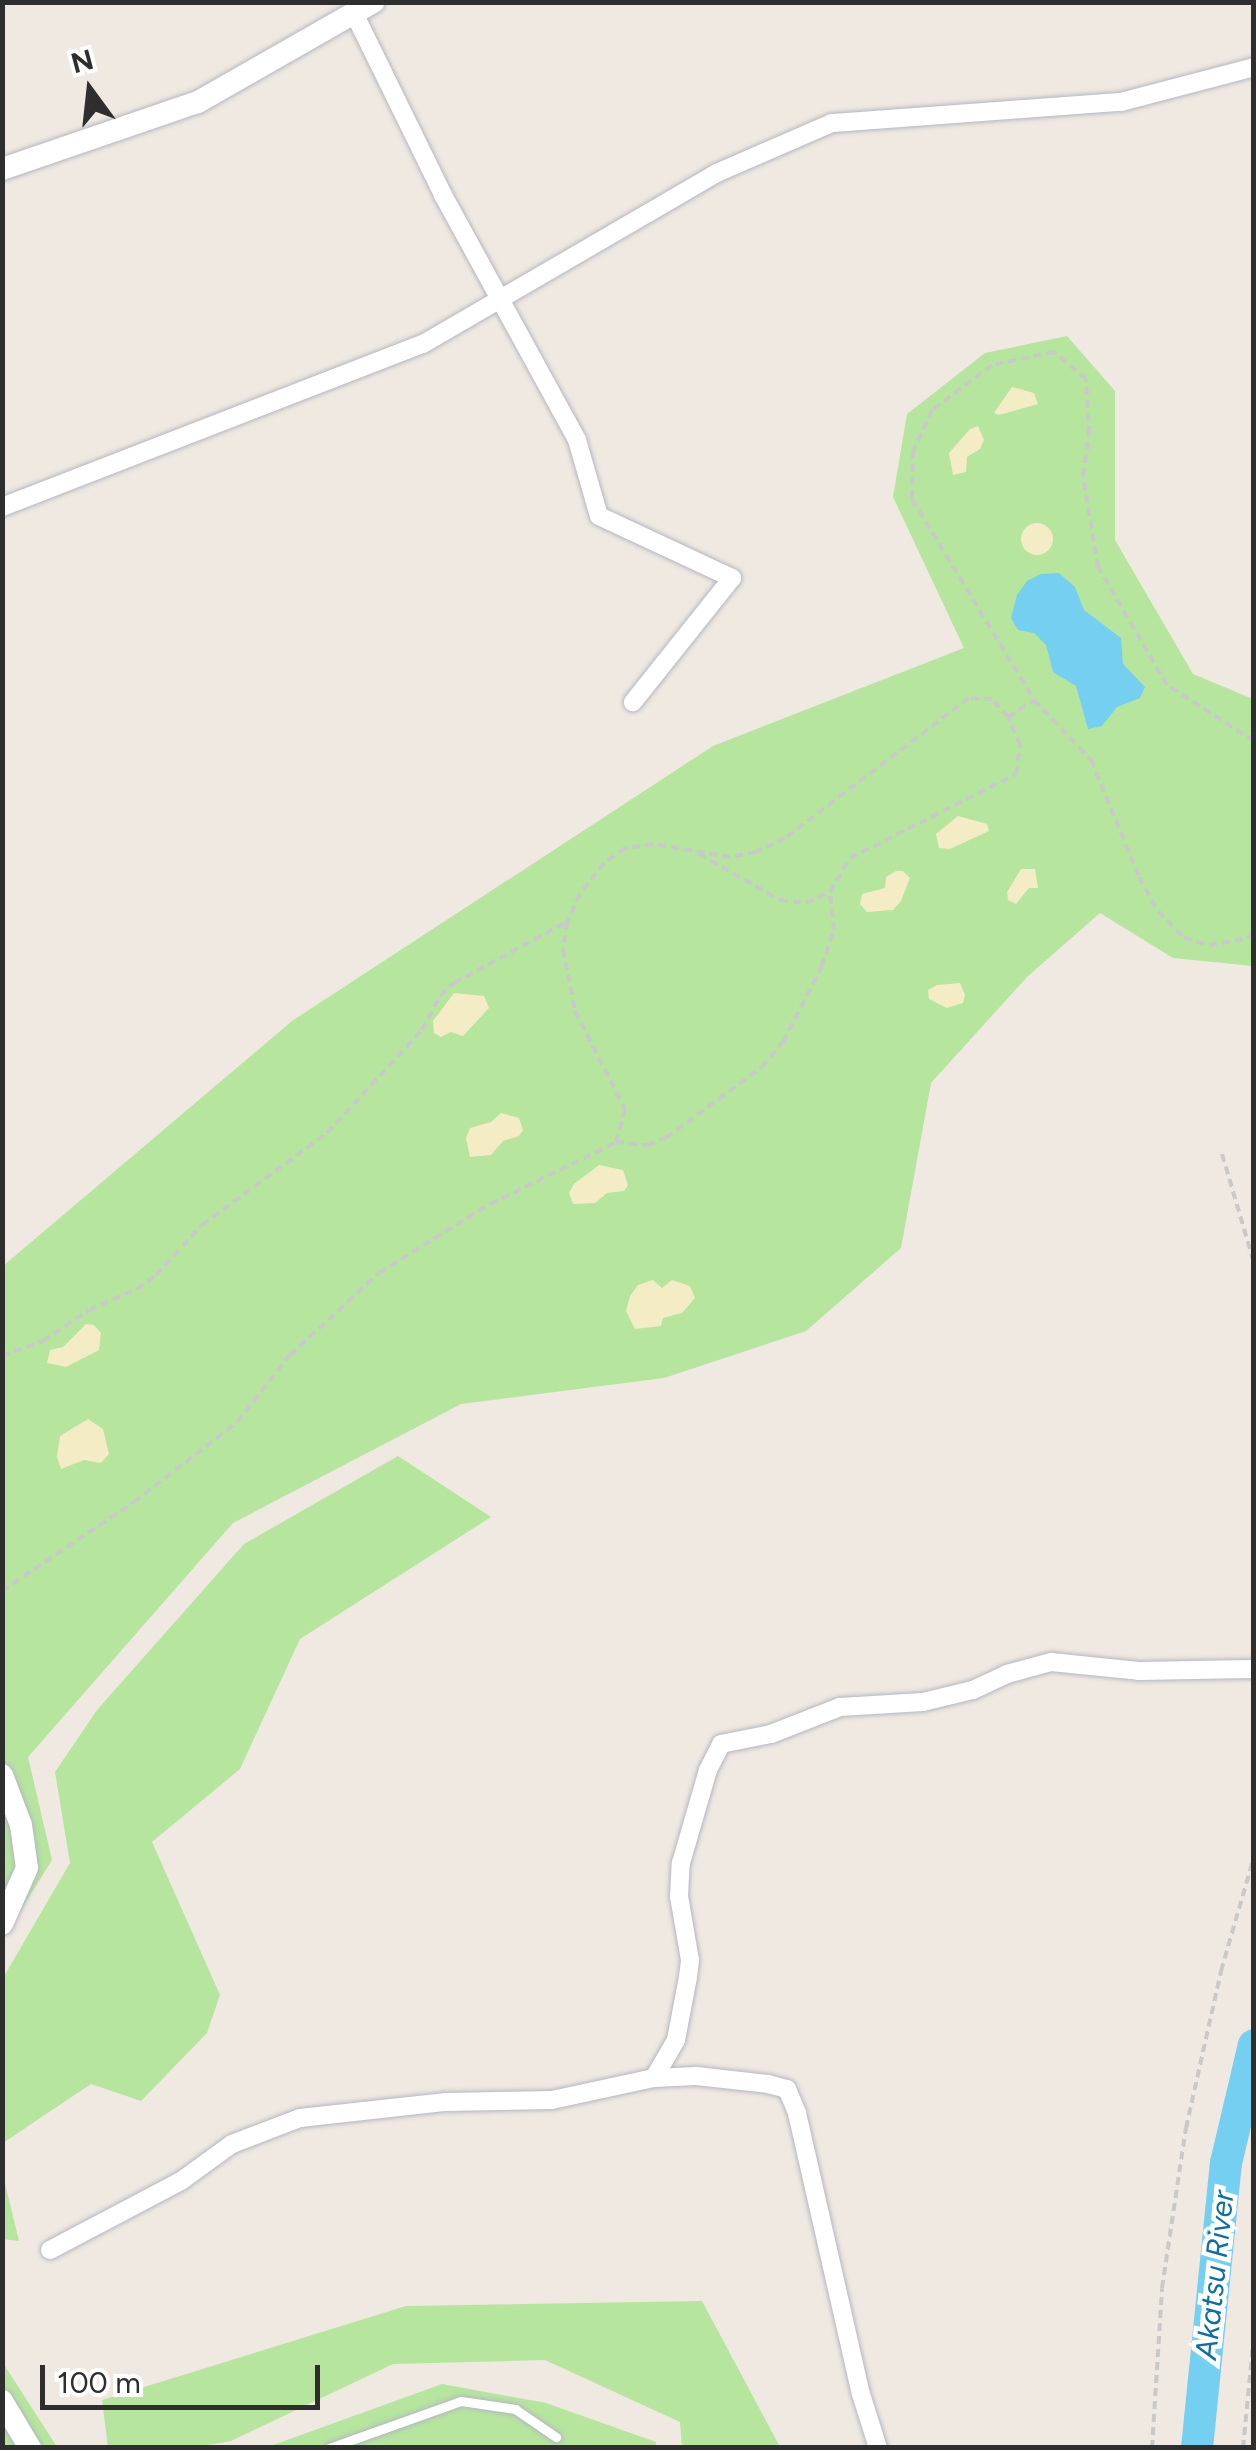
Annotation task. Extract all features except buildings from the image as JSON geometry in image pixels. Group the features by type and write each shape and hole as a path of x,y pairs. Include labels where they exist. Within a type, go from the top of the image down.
{"street":[{"path":"2,170 198,102 364,8 443,194 577,440 599,516 732,578 633,702"},
{"path":"2,507 424,344 718,173 832,123 1121,102 1254,67"},
{"path":"654,2078 676,2040 688,1977 690,1960 679,1896 681,1863 708,1770 722,1744 772,1734 840,1707 922,1702 974,1690 1007,1674 1051,1662 1155,1672 1254,1669"},
{"path":"2,1775 21,1824 27,1868 2,1924"},
{"path":"50,2250 181,2181 232,2144 300,2118 446,2102 552,2100 654,2078 696,2076 787,2089 797,2113 861,2394 878,2448"},
{"path":"2,2401 30,2448"}],"lane":[{"path":"329,2448 461,2401 515,2409 556,2437"}],"path":[{"path":"1254,741 1167,685 1098,568 1083,476 1089,434 1086,380 1054,352 992,364 932,410 913,451 912,500 1034,700 1091,760 1139,877 1184,938 1209,945 1247,938 1254,932"},
{"path":"616,1142 624,1109 575,1011 563,949 566,922 580,894 604,863 626,848 653,844 730,858 785,838 969,698 992,699 1008,717 1020,745 1016,774 850,858 830,892 806,903 780,900 696,852"},
{"path":"1008,717 1034,700"},
{"path":"2,1591 134,1502 237,1422 290,1355 379,1273 476,1212 616,1142 647,1145 666,1138 762,1067 783,1042 822,966 834,930 830,892"},
{"path":"2,1356 43,1340 89,1310 137,1289 202,1225 328,1134 422,1030 440,996 454,983 566,922"},
{"path":"1222,1154 1254,1263"},
{"path":"1152,2448 1162,2288 1186,2128 1222,1971 1254,1857"},
{"path":"1243,2448 1254,2334"}],"green space":[{"path":"1067,336 1115,391 1115,540 1193,674 1253,699 1253,966 1173,958 1100,913 1027,977 931,1083 901,1248 806,1331 664,1378 461,1404 233,1523 28,1757 52,1860 3,1939 3,1266 292,1021 713,746 964,648 893,497 907,414 985,353"},
{"path":"398,1456 491,1517 300,1639 240,1769 152,1842 220,1995 207,2033 141,2101 91,2084 3,2143 3,1978 70,1863 55,1772 97,1710 244,1544"},
{"path":"3,2175 19,2241 3,2239"},
{"path":"702,2301 780,2447 682,2447 680,2422 545,2360 393,2364 231,2441 197,2447 108,2447 102,2400 406,2306"},
{"path":"3,2363 57,2447 3,2447"},
{"path":"442,2384 546,2403 656,2442 656,2447 265,2448"}],"sand":[{"path":"1012,387 1034,393 1038,404 994,413"},
{"path":"978,426 984,440 980,449 967,457 966,472 953,475 949,453 970,429"},
{"path":"1037,523 1048,528 1053,539 1048,550 1037,555 1026,550 1021,539 1026,528"},
{"path":"958,816 987,824 989,831 950,849 939,848 936,834"},
{"path":"1021,869 1035,869 1038,888 1029,888 1016,904 1008,900 1007,892"},
{"path":"903,871 910,878 901,901 893,910 867,912 860,904 862,894 885,888 886,877"},
{"path":"960,983 965,995 963,1003 947,1008 929,999 928,990 937,985"},
{"path":"454,993 484,996 489,1008 463,1036 451,1032 441,1037 434,1033 433,1021"},
{"path":"501,1113 519,1118 523,1130 519,1136 503,1141 491,1155 470,1157 466,1138 470,1128 491,1122"},
{"path":"599,1165 623,1170 628,1185 624,1191 607,1193 595,1203 573,1204 569,1193 574,1184"},
{"path":"653,1280 662,1288 672,1280 690,1286 695,1298 682,1313 663,1318 661,1326 635,1329 626,1311 630,1296 638,1285"},
{"path":"86,1324 94,1325 101,1333 99,1350 66,1367 47,1363 50,1350 63,1347"},
{"path":"88,1419 103,1429 109,1454 101,1463 84,1460 61,1469 57,1457 60,1436"}],"water":[{"path":"1059,573 1075,587 1084,610 1121,638 1123,664 1145,687 1140,698 1117,707 1102,726 1088,729 1076,686 1053,672 1046,645 1034,633 1018,630 1011,618 1017,595 1027,581 1041,574"}],"waterway":[{"name":"Akatsu River","path":"1197,2448 1226,2163 1254,2045"}]}
